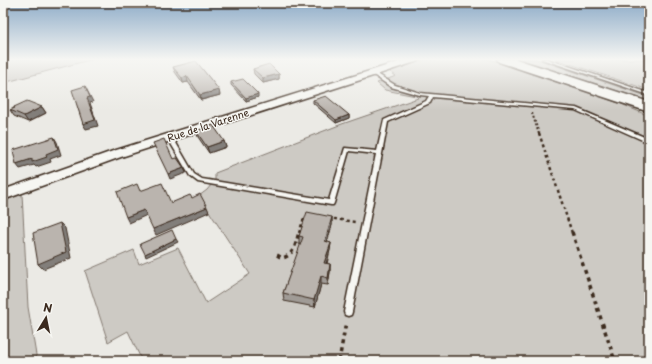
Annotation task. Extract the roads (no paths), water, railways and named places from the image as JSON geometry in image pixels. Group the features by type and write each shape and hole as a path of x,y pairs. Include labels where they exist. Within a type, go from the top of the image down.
{"main road":[{"path":"558,76 649,107"}],"street":[{"name":"Rue de la Varenne","path":"3,195 117,154 363,76"}],"lane":[{"path":"377,76 393,86 420,94 576,109 649,141"},
{"path":"595,76 649,94"},
{"path":"348,312 386,121 428,102 432,95"},
{"path":"170,137 192,175 200,181 332,203 347,149 379,153"}]}
